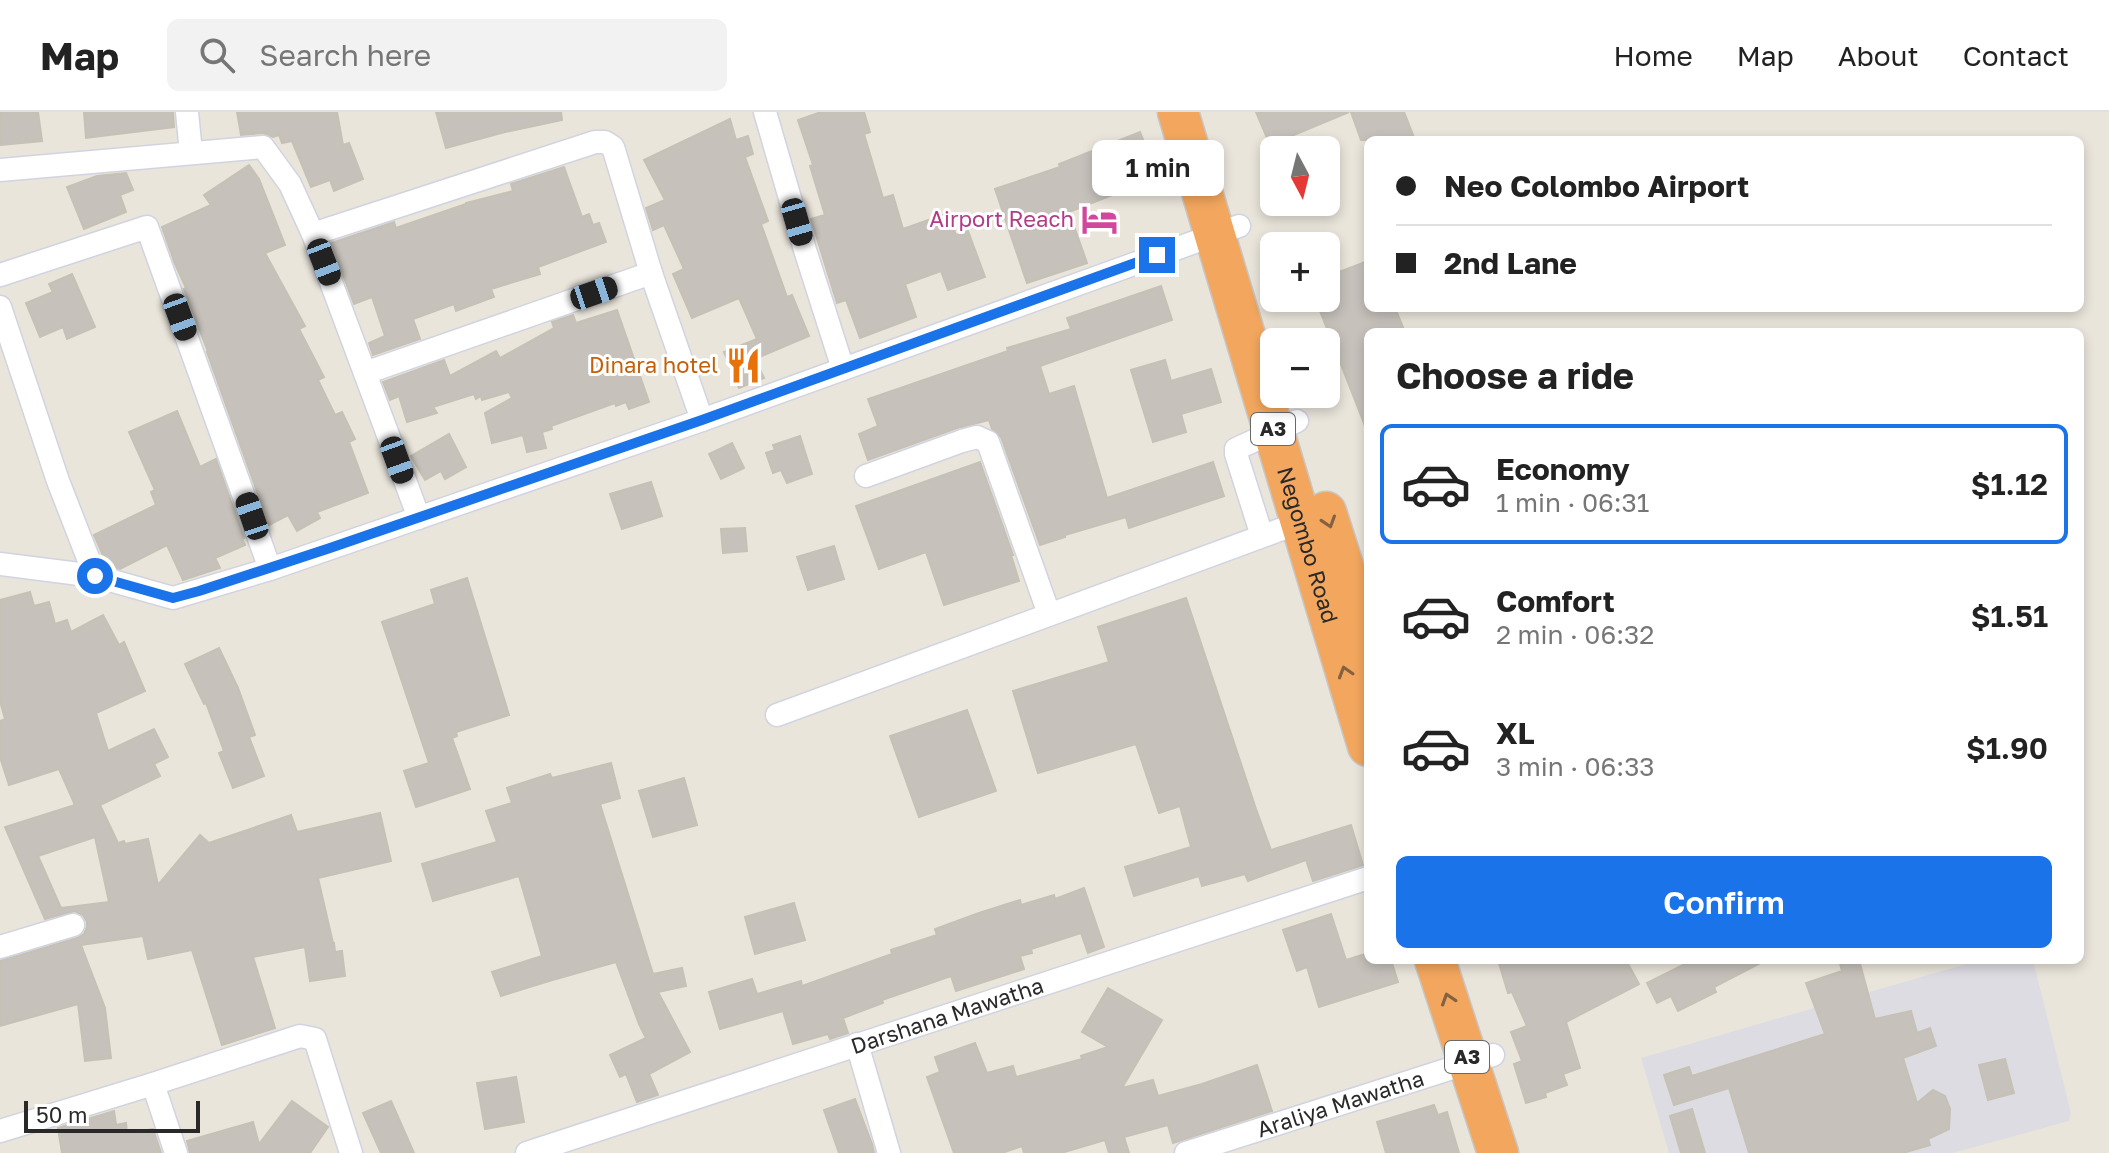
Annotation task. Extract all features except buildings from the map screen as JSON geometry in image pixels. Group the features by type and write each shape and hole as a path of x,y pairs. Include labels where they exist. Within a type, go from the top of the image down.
{"highway":[{"name":"Negombo Road","path":"1178,112 1267,328"},
{"name":"Negombo Road","path":"1205,112 1226,230 1286,415 1364,633"},
{"name":"Negombo Road","path":"1286,415 1301,522 1364,733"},
{"name":"A3","path":"1437,964 1524,1153"},
{"name":"A3","path":"1466,964 1498,1153"}],"street":[{"path":"187,112 191,153"},
{"path":"765,112 843,369"},
{"path":"313,234 595,142 605,142 613,147 651,273 702,420"},
{"path":"0,170 263,147 290,184 313,234 419,518"},
{"path":"0,275 147,227 270,569"},
{"path":"0,564 95,576 173,598 270,569 702,420 1226,230"},
{"path":"365,373 651,273"},
{"path":"0,307 58,481 95,576"},
{"path":"1262,536 1236,449 1286,415"},
{"path":"866,476 962,441 977,437 988,442 1049,614"},
{"path":"777,715 1301,522"},
{"name":"Darshana Mawatha","path":"527,1153 1364,879"},
{"path":"0,947 73,925"},
{"path":"0,1131 300,1036 315,1039 351,1153"},
{"path":"857,1044 889,1153"},
{"name":"Araliya Mawatha","path":"1186,1153 1481,1059"},
{"path":"153,1084 176,1153"}],"shaded area":[{"path":"1966,964 2034,964 2071,1113 2069,1121 1953,1153 1669,1153 1641,1058"}],"place":[{"name":"Airport Reach","path":"1100,219"},
{"name":"Dinara hotel","path":"744,365"}],"route":[{"path":"95,576 173,598 199,591 702,420 1157,255"}]}
